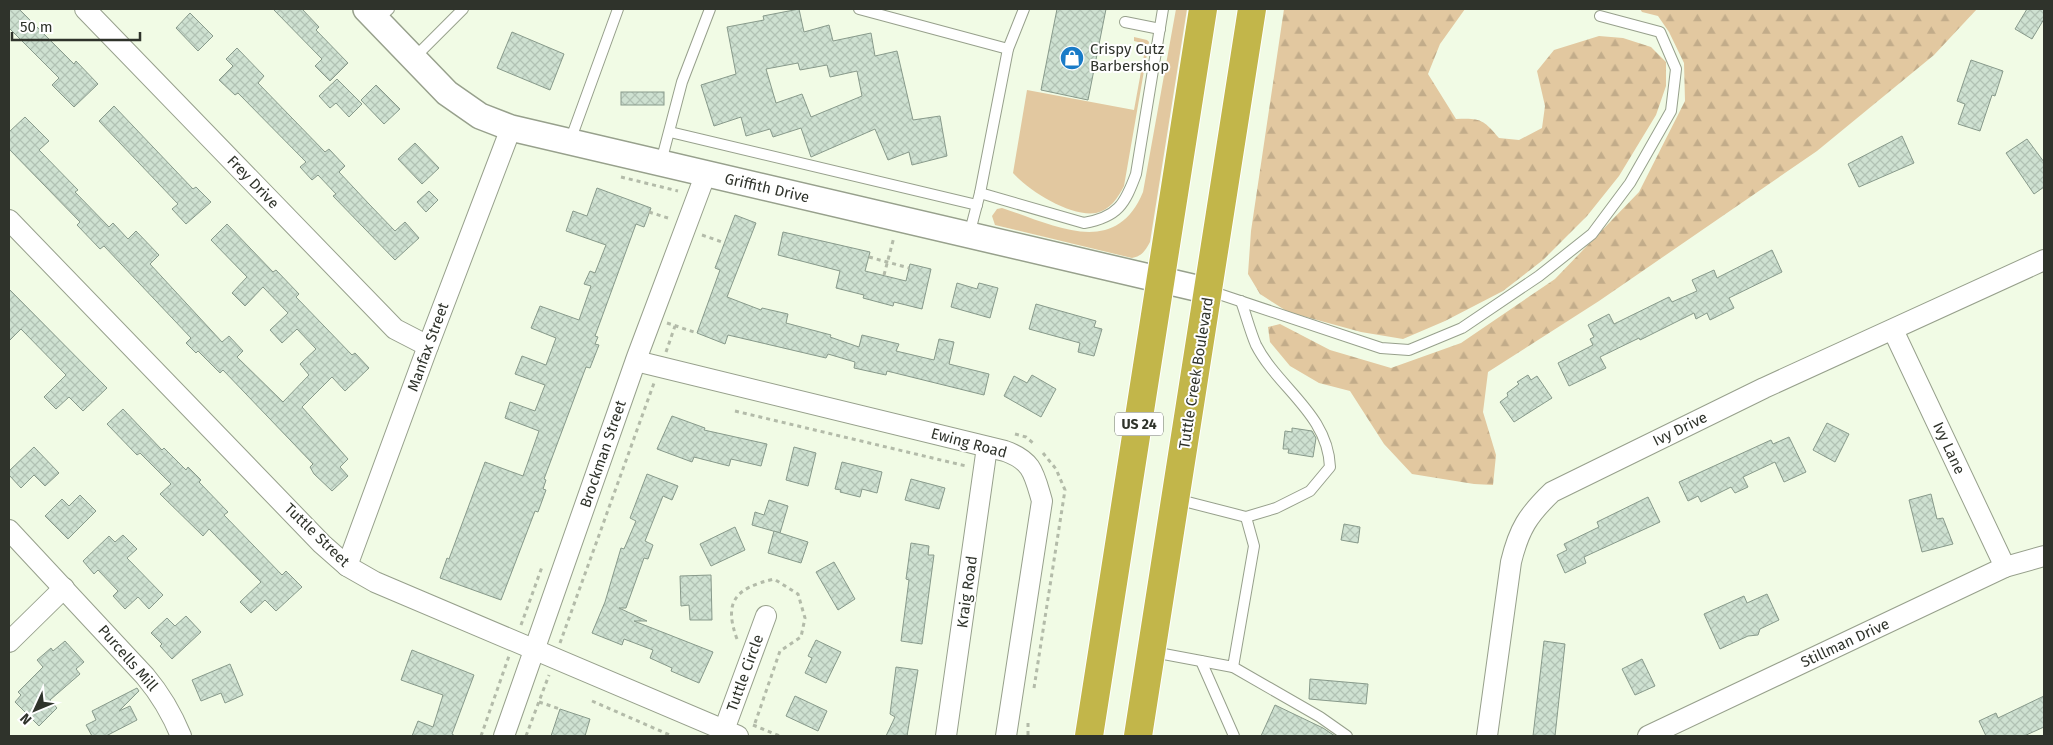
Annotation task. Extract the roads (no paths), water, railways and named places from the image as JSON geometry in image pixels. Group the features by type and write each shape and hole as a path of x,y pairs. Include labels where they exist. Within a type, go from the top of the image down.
{"highway":[{"name":"US 24","path":"1089,736 1203,9"},
{"name":"Tuttle Creek Boulevard","path":"1138,736 1252,9"}],"street":[{"name":"Frey Drive","path":"85,9 395,329 428,346"},
{"name":"Griffith Drive","path":"377,13 414,58 447,93 480,116 511,128 1209,291"},
{"name":"Manfax Street","path":"347,566 511,128"},
{"name":"Brockman Street","path":"504,736 636,361 706,174"},
{"name":"Tuttle Street","path":"9,220 322,544 347,566 375,582 731,733"},
{"name":"Ivy Drive","path":"1487,736 1511,562 1517,538 1533,510 1552,492 1764,388 2044,260"},
{"name":"Ivy Lane","path":"1893,330 2005,567"},
{"name":"Ewing Road","path":"636,361 987,447 1019,456 1032,469 1042,500 1006,736"},
{"name":"Kraig Road","path":"946,736 987,447"},
{"name":"Purcells Mill","path":"9,530 130,658 158,691 172,715 181,736"},
{"name":"Stillman Drive","path":"1648,736 2005,567 2044,556"},
{"path":"9,642 64,588"},
{"name":"Tuttle Circle","path":"731,733 766,616"}],"lane":[{"path":"414,58 463,9"},
{"path":"570,142 618,9"},
{"path":"661,163 682,82 710,9"},
{"path":"859,9 1008,49"},
{"path":"969,235 980,193 1008,49 1024,9"},
{"path":"980,193 1084,223 1100,220 1115,212 1127,199 1136,174 1163,9"},
{"path":"1209,291 1382,348 1409,350 1462,328 1539,276 1592,234 1630,183 1671,111 1676,69 1660,32 1600,16"},
{"path":"1125,22 1160,29"},
{"path":"670,132 977,205"},
{"path":"1175,498 1246,517 1276,508 1310,491 1330,467 1330,452 1322,434 1310,412 1257,345 1241,301"},
{"path":"1233,667 1254,546 1246,517"},
{"path":"1151,652 1233,667 1320,716 1347,736"},
{"path":"1201,661 1234,736"}],"place":[{"name":"Crispy Cutz Barbershop","path":"1072,58"}]}
